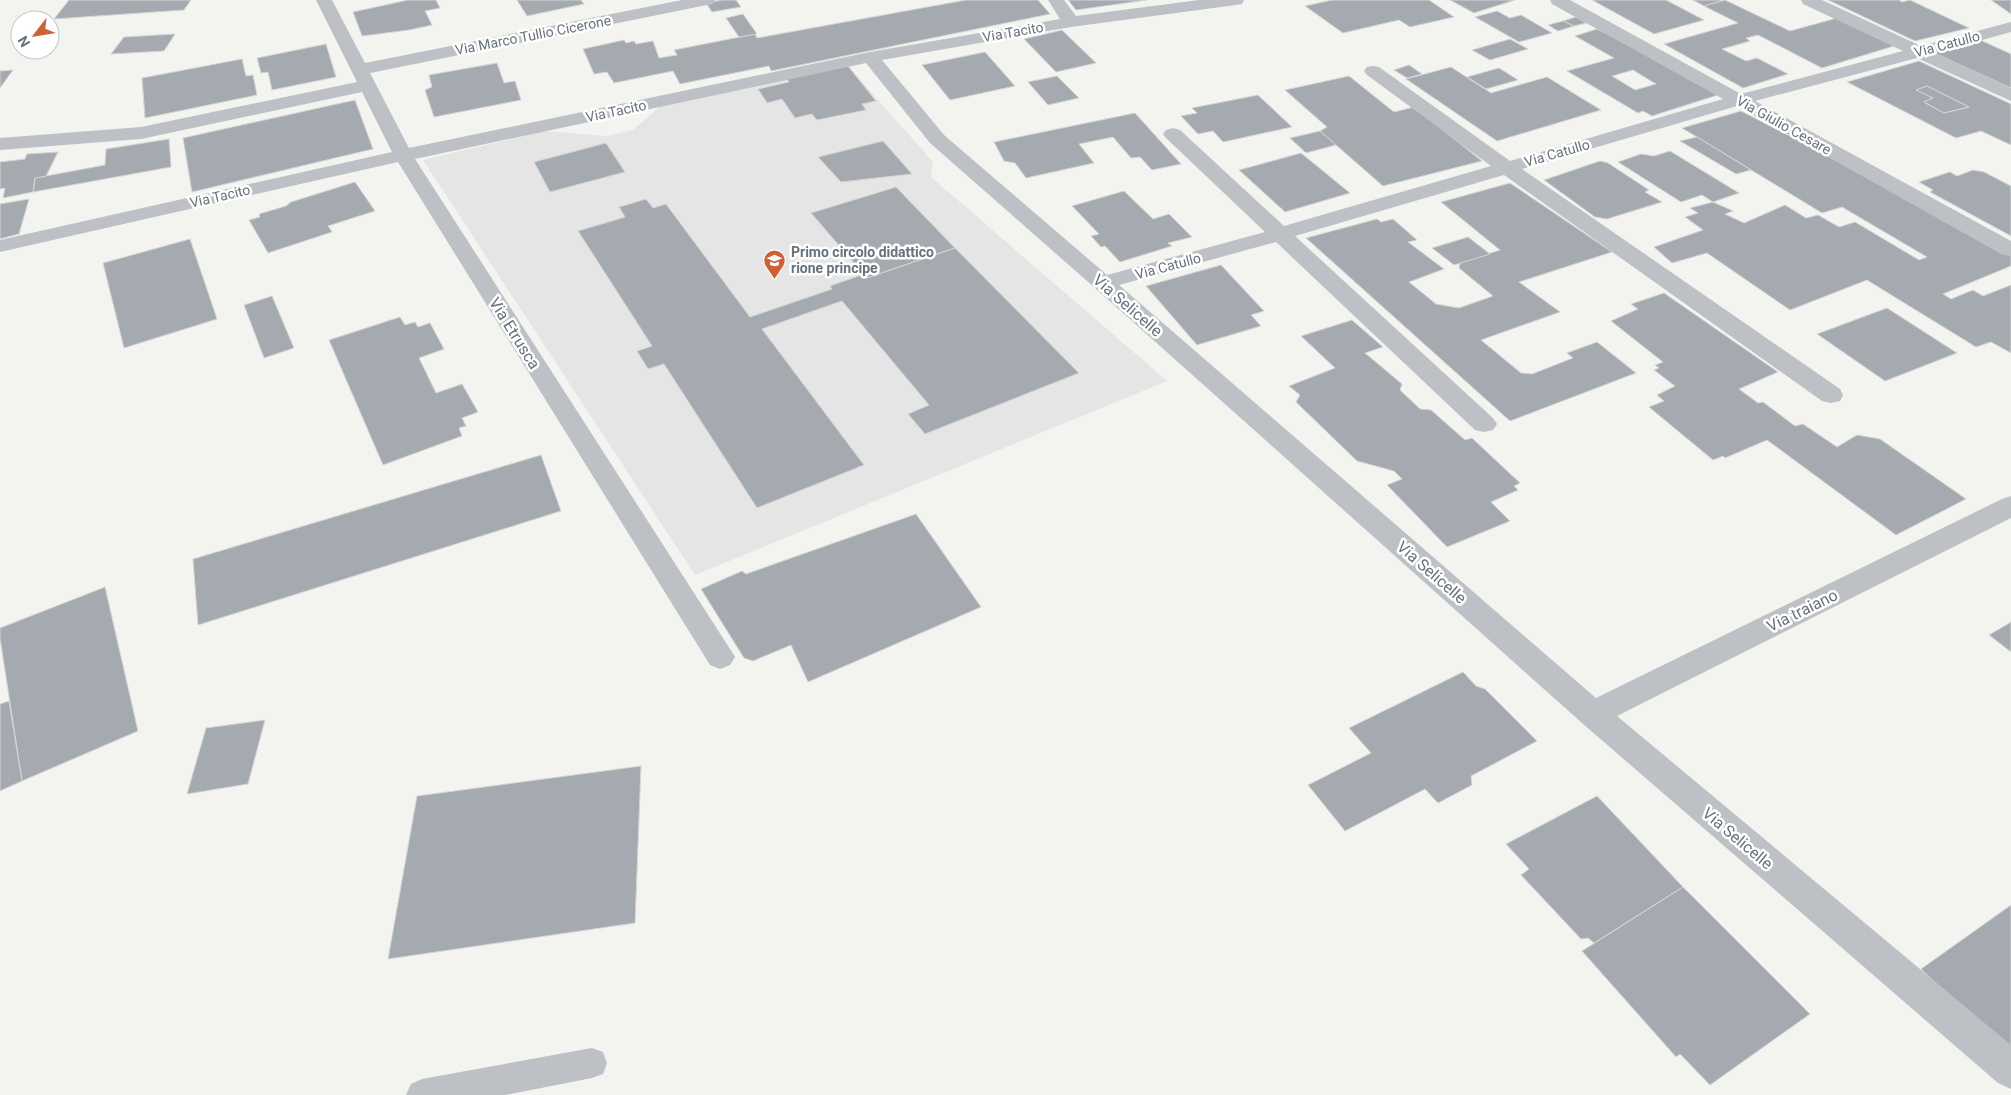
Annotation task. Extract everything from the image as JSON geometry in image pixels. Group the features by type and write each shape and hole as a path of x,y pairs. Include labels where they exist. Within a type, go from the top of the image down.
{"street":[{"name":"Via Etrusca","path":"324,0 403,155 720,657"},
{"name":"Via Marco Tullio Cicerone","path":"0,144 141,133 363,77 707,0"},
{"path":"1056,0 1071,22"},
{"name":"Via Tacito","path":"0,246 403,155 870,57 1071,22 1236,0"},
{"name":"Via Giulio Cesare","path":"1558,0 2011,250"},
{"path":"1809,0 2011,95"},
{"name":"Via Catullo","path":"1103,283 1281,234 1738,100 2011,28"},
{"name":"Via Selicelle","path":"870,57 937,140 1103,283 1593,714 2011,1070"},
{"path":"1373,72 1831,395"},
{"path":"1172,134 1484,424"},
{"name":"Via traiano","path":"1593,714 2011,506"}],"lane":[{"path":"422,1095 592,1063"}],"shaded area":[{"name":"Primo circolo didattico rione principe","path":"848,66 933,162 931,177 1167,381 695,575 423,160 544,131 607,136 633,130 662,105"}],"building":[{"path":"69,0 191,0 184,10 60,19 60,11"},
{"path":"408,0 436,0 440,8 425,11 432,25 362,36 353,12"},
{"path":"517,0 581,0 584,4 527,16"},
{"path":"736,0 741,7 712,12 706,3"},
{"path":"966,0 1038,0 1050,14 771,71 769,66 680,84 673,71 614,83 607,72 594,74 583,49 624,40 626,43 634,41 636,44 653,41 659,58 677,55 674,50 755,34 757,38"},
{"path":"1068,0 1147,0 1076,10"},
{"path":"1332,0 1429,0 1454,17 1410,27 1399,20 1343,33 1305,6"},
{"path":"1450,0 1515,0 1474,13"},
{"path":"1592,0 1666,0 1704,20 1654,34"},
{"path":"1693,0 1720,0 1722,1 1704,6"},
{"path":"1725,0 1790,31 1837,18 1894,46 1822,68 1758,35 1746,38 1750,41 1722,49 1746,61 1757,58 1788,74 1743,88 1664,44 1738,23 1704,6"},
{"path":"1828,0 1899,0 1902,2 1910,0 1969,28 1915,41"},
{"path":"1991,0 2011,0 2011,14"},
{"path":"1497,11 1510,18 1521,15 1552,33 1519,42 1475,17"},
{"path":"743,14 757,34 739,37 726,18"},
{"path":"1576,17 1586,23 1574,26 1563,21"},
{"path":"1563,21 1574,26 1558,31 1548,25"},
{"path":"1597,29 1724,93 1652,116 1643,111 1638,113 1567,71 1614,58 1575,36","holes":["1633,70 1656,84 1635,90 1612,76"]},
{"path":"1062,30 1096,63 1056,72 1024,39"},
{"path":"175,34 164,51 111,54 124,37"},
{"path":"1510,39 1528,49 1490,60 1472,50"},
{"path":"1978,39 2011,54 2011,88 1932,52"},
{"path":"326,44 336,77 272,90 268,72 261,73 257,58"},
{"path":"985,52 1015,86 950,100 922,65"},
{"path":"242,59 246,76 253,75 257,95 145,118 142,78"},
{"path":"1919,61 2011,104 2011,145 1981,131 1956,138 1847,82","holes":["1927,86 1969,107 1944,113 1924,102 1933,98 1916,90"]},
{"path":"497,63 504,83 515,81 521,100 434,117 425,90 432,87 429,75"},
{"path":"1409,65 1422,74 1407,78 1394,70"},
{"path":"848,66 876,101 862,104 866,110 817,120 812,114 795,118 782,99 767,103 758,89 789,82 787,79"},
{"path":"1451,67 1491,93 1547,77 1601,110 1497,141 1406,79"},
{"path":"1499,68 1518,80 1486,89 1467,77"},
{"path":"13,70 0,88 0,71"},
{"path":"1057,76 1079,98 1048,105 1028,82"},
{"path":"1349,76 1394,112 1414,107 1482,161 1383,186 1320,131 1327,127 1285,90"},
{"path":"1927,86 1969,107 1944,113 1924,102 1933,98 1916,90"},
{"path":"1258,95 1292,127 1223,142 1213,131 1198,134 1181,116 1197,113 1192,108"},
{"path":"355,100 373,149 192,192 183,138"},
{"path":"1741,111 1872,178 2011,255 2011,266 1943,294 1951,299 1973,290 1983,296 2011,285 2011,353 1991,342 1976,347 1867,280 1790,310 1707,253 1672,263 1654,247 1703,230 1685,217 1698,213 1690,208 1713,202 1733,211 1725,214 1744,223 1785,205 1806,218 1818,215 1839,227 1855,222 1919,260 1927,257 1842,207 1822,213 1682,128"},
{"path":"1135,113 1181,164 1152,170 1140,157 1131,158 1113,137 1079,144 1094,163 1026,178 1015,163 1004,161 994,142"},
{"path":"1320,131 1336,145 1306,153 1290,138"},
{"path":"1697,137 1751,170 1736,174 1680,141"},
{"path":"169,139 171,167 33,192 35,178 105,165 106,149"},
{"path":"883,141 912,174 841,182 818,157"},
{"path":"606,143 625,172 550,192 534,162"},
{"path":"1670,151 1739,193 1713,202 1702,195 1681,202 1618,162 1641,154 1654,156"},
{"path":"58,152 46,176 35,178 33,192 3,198 5,188 0,189 0,162 25,159 27,154"},
{"path":"1301,153 1350,193 1285,212 1239,170"},
{"path":"1600,161 1608,163 1649,190 1645,192 1662,202 1607,219 1595,217 1544,180"},
{"path":"1973,170 1984,172 2011,186 2011,236 1930,192 1933,190 1919,182 1950,172 1957,176"},
{"path":"355,182 375,211 328,226 332,232 268,253 249,220 260,217 259,214 286,206 291,202"},
{"path":"1510,183 1612,252 1519,282 1560,312 1481,340 1521,373 1532,374 1573,358 1567,353 1597,342 1636,373 1510,421 1306,238 1377,219 1381,222 1393,219 1417,240 1408,242 1444,269 1409,282 1436,304 1459,308 1493,296 1459,268 1460,263 1500,250 1441,202"},
{"path":"896,187 955,248 867,278 811,213"},
{"path":"1124,191 1153,219 1169,214 1192,237 1168,243 1172,246 1120,262 1105,246 1101,247 1091,236 1099,234 1072,206"},
{"path":"29,199 19,234 0,239 0,204"},
{"path":"646,199 653,208 666,204 750,317 832,289 830,286 864,274 867,278 955,248 1079,373 925,434 908,414 929,405 842,301 762,329 864,465 757,508 664,364 648,369 637,351 652,346 578,231 625,217 619,207"},
{"path":"1468,237 1490,254 1454,265 1432,248"},
{"path":"190,239 217,319 124,348 103,263"},
{"path":"1221,265 1264,311 1251,315 1261,326 1197,345 1146,286"},
{"path":"1664,293 1778,372 1739,389 1758,403 1763,402 1795,426 1803,424 1837,447 1857,435 1880,439 1966,499 1896,535 1767,440 1725,458 1723,456 1713,460 1649,407 1664,401 1657,395 1675,386 1654,370 1659,368 1655,365 1663,362 1611,321 1638,309 1631,304"},
{"path":"272,296 294,348 264,358 244,305"},
{"path":"1887,308 1957,353 1885,381 1817,334"},
{"path":"400,317 405,325 415,322 418,327 430,323 444,349 419,358 436,393 462,384 478,412 462,418 466,426 459,428 462,436 383,465 329,340"},
{"path":"1352,320 1383,347 1365,353 1402,384 1400,390 1420,409 1431,410 1465,440 1472,438 1520,483 1514,486 1518,490 1491,502 1510,521 1447,547 1387,485 1402,479 1394,471 1357,461 1296,402 1300,395 1289,386 1335,368 1301,336"},
{"path":"541,455 561,511 198,625 193,559"},
{"path":"916,514 981,607 808,682 791,645 753,661 744,658 701,589 742,571 746,574"},
{"path":"105,587 138,731 22,781 0,628"},
{"path":"2011,622 2011,652 1989,635"},
{"path":"1463,672 1476,686 1485,689 1537,741 1471,776 1472,785 1438,803 1425,789 1345,831 1308,785 1371,753 1349,728"},
{"path":"9,701 22,781 0,791 0,704"},
{"path":"265,720 248,784 187,794 206,728"},
{"path":"641,766 635,923 388,959 417,796"},
{"path":"1597,796 1683,887 1594,943 1588,938 1581,939 1521,875 1529,869 1506,844"},
{"path":"1683,887 1810,1014 1710,1085 1680,1054 1676,1057 1582,951"},
{"path":"2011,905 2011,1054 1921,969"}],"place":[{"name":"Primo circolo didattico rione principe","path":"775,279"}]}
